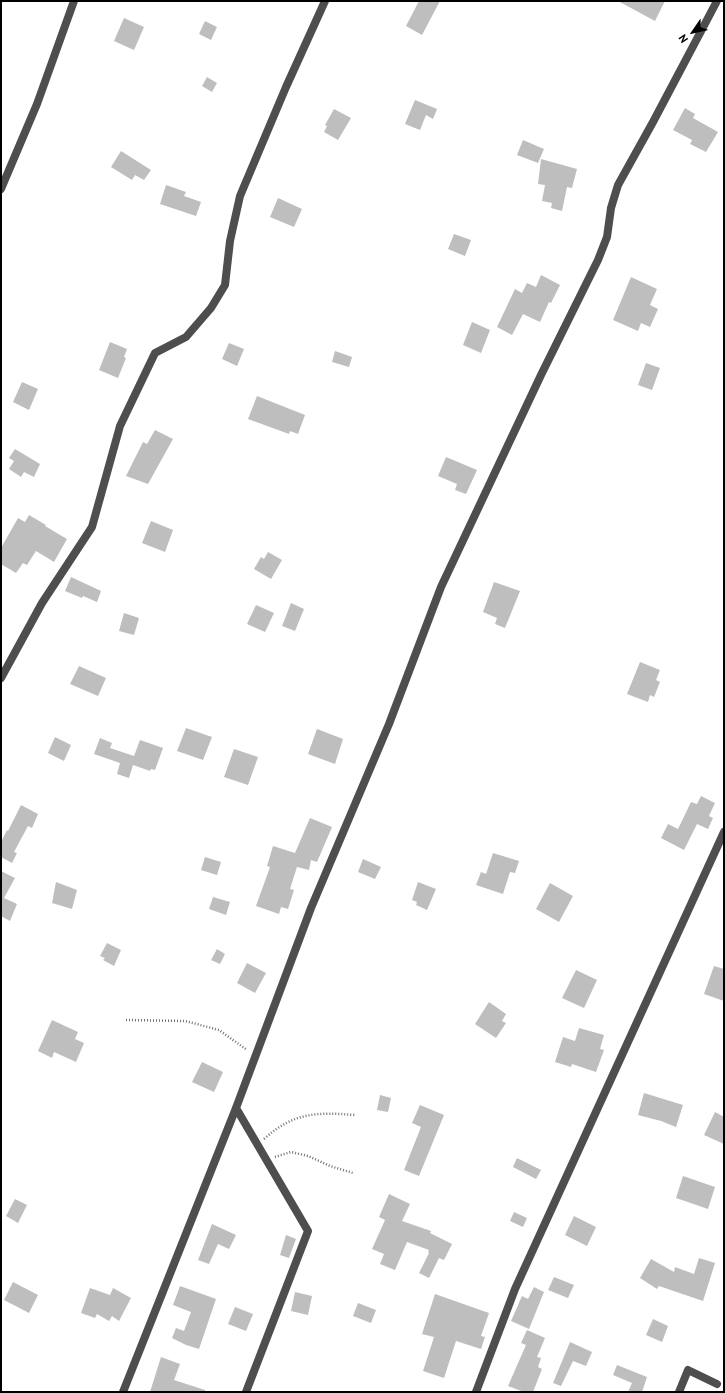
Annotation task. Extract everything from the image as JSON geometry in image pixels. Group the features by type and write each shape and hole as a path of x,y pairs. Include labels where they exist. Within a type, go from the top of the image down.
{"street":[{"path":"1,189 37,104 74,1"},
{"path":"1,678 42,603 92,527 120,426 155,353 186,337 210,308 225,285 230,241 240,196 286,87 325,1"},
{"path":"123,1392 236,1108 311,908 389,724 441,587 541,375 598,260 607,237 611,208 618,185 668,95 717,1"},
{"path":"476,1392 515,1288 724,832"},
{"path":"236,1108 308,1231 246,1392"},
{"path":"679,1392 688,1370 717,1384"}],"path":[{"path":"126,1020 185,1021 219,1030 256,1056"},
{"path":"258,1145 277,1128 299,1117 324,1113 355,1115"},
{"path":"267,1160 291,1152 308,1156 330,1166 353,1173"}],"building":[{"path":"419,1 440,1 422,35 406,26"},
{"path":"618,1 665,1 655,21"},
{"path":"124,18 144,27 134,50 114,41"},
{"path":"205,21 217,27 211,40 199,34"},
{"path":"207,77 217,83 212,92 202,86"},
{"path":"415,100 437,109 433,119 426,115 420,130 405,124"},
{"path":"685,108 695,114 693,118 718,132 706,152 690,144 692,140 673,130"},
{"path":"334,109 351,118 338,140 324,132 327,126 325,125"},
{"path":"523,140 544,149 538,163 517,155"},
{"path":"121,151 151,170 144,180 135,175 132,180 111,167"},
{"path":"541,159 577,169 572,188 567,187 562,211 551,208 552,203 542,201 545,185 538,184"},
{"path":"166,185 186,192 184,196 201,202 196,216 160,204"},
{"path":"278,198 302,209 294,227 270,217"},
{"path":"454,234 471,240 465,256 448,249"},
{"path":"541,275 560,285 551,303 549,302 540,322 523,314 512,335 497,327 515,289 522,293 527,283 536,287"},
{"path":"631,277 657,289 650,305 658,309 650,327 641,323 638,331 613,320"},
{"path":"472,322 490,330 481,353 463,345"},
{"path":"110,342 127,349 124,357 126,358 118,378 99,370"},
{"path":"229,343 244,349 237,366 222,359"},
{"path":"335,351 352,357 349,367 332,362"},
{"path":"646,363 660,368 652,390 638,385"},
{"path":"22,382 38,389 29,410 13,402"},
{"path":"257,396 305,415 298,434 290,431 289,434 248,419"},
{"path":"155,430 173,439 148,484 126,476 143,442 147,444"},
{"path":"15,449 40,464 34,477 24,472 21,477 9,469 14,461 9,458"},
{"path":"446,457 477,470 466,494 455,490 457,484 438,476"},
{"path":"29,515 67,539 54,562 36,551 27,565 23,563 16,573 1,564 1,548 18,518 25,522"},
{"path":"151,521 173,530 165,552 142,543"},
{"path":"268,552 282,560 271,579 254,569 261,557 264,559"},
{"path":"71,577 101,591 97,602 65,591"},
{"path":"494,582 520,591 505,628 495,624 497,618 483,612"},
{"path":"291,603 304,609 295,631 282,626"},
{"path":"256,605 274,613 265,632 247,624"},
{"path":"124,613 139,618 134,635 119,631"},
{"path":"640,662 660,670 656,680 660,682 654,697 650,695 648,702 627,694"},
{"path":"79,666 106,678 98,696 70,684"},
{"path":"186,728 212,737 203,760 177,751"},
{"path":"317,729 343,739 335,764 308,754"},
{"path":"55,737 71,745 64,761 48,753"},
{"path":"100,738 112,743 110,748 134,756 140,740 163,748 155,770 151,769 150,771 133,765 129,778 117,774 120,763 94,754"},
{"path":"234,749 258,757 248,785 224,777"},
{"path":"701,796 715,803 709,816 713,818 708,829 697,824 684,850 661,838 668,824 678,829 691,802 697,804"},
{"path":"21,805 38,814 32,828 28,826 14,852 17,853 12,863 1,857 1,842"},
{"path":"310,818 332,827 317,862 311,860 309,870 297,867 290,889 294,890 288,909 281,907 279,914 256,906 270,867 267,866 273,846 295,853"},
{"path":"493,853 519,861 515,873 510,872 503,894 476,885 481,872 486,874"},
{"path":"205,857 221,862 217,875 201,870"},
{"path":"363,859 381,867 375,879 358,872"},
{"path":"1,871 15,878 4,898 17,904 10,921 1,916"},
{"path":"56,882 77,890 72,909 52,903"},
{"path":"418,882 436,889 427,910 416,905 417,902 412,900"},
{"path":"550,883 573,896 559,922 536,909"},
{"path":"213,897 230,902 226,915 209,909"},
{"path":"107,943 121,950 114,966 103,960 105,958 100,956"},
{"path":"217,949 225,954 220,964 211,960"},
{"path":"247,963 266,973 255,993 237,983"},
{"path":"714,966 724,969 724,1001 704,994"},
{"path":"576,970 597,980 584,1008 562,998"},
{"path":"489,1002 506,1014 502,1021 506,1023 496,1038 475,1024"},
{"path":"52,1020 78,1032 75,1039 84,1043 76,1062 54,1052 52,1058 38,1051"},
{"path":"579,1028 604,1035 600,1049 604,1050 596,1072 572,1064 571,1067 555,1062 563,1037 575,1041"},
{"path":"202,1062 223,1072 214,1092 192,1082"},
{"path":"644,1093 683,1105 676,1127 661,1121 638,1115"},
{"path":"380,1095 391,1098 388,1112 377,1110"},
{"path":"420,1105 444,1115 419,1176 404,1170 421,1127 412,1123"},
{"path":"715,1112 724,1117 724,1144 704,1135"},
{"path":"517,1158 541,1170 536,1179 513,1167"},
{"path":"683,1176 715,1187 708,1209 676,1198"},
{"path":"389,1194 410,1204 402,1221 431,1231 430,1233 452,1244 444,1260 439,1258 429,1278 419,1273 429,1250 407,1242 395,1270 380,1264 384,1254 372,1249 385,1220 379,1217"},
{"path":"15,1199 27,1205 18,1223 6,1216"},
{"path":"514,1212 527,1218 523,1227 510,1221"},
{"path":"574,1216 596,1227 587,1246 565,1235"},
{"path":"212,1224 236,1235 229,1249 218,1244 209,1264 198,1260"},
{"path":"286,1235 296,1239 289,1258 280,1255"},
{"path":"699,1258 715,1263 703,1301 659,1286 657,1289 640,1278 651,1259 674,1272 675,1267 694,1274"},
{"path":"554,1277 574,1285 568,1298 548,1290"},
{"path":"13,1282 38,1295 29,1313 4,1300"},
{"path":"180,1286 216,1299 199,1349 186,1345 172,1338 176,1328 184,1331 191,1312 173,1305"},
{"path":"534,1287 544,1292 529,1329 511,1321 522,1296 528,1299"},
{"path":"90,1288 110,1295 113,1288 131,1298 119,1321 112,1316 109,1321 97,1314 95,1318 81,1313"},
{"path":"295,1292 312,1296 308,1315 291,1311"},
{"path":"435,1294 489,1313 481,1336 485,1337 481,1349 456,1341 444,1378 423,1371 434,1337 422,1334"},
{"path":"358,1303 376,1310 371,1323 353,1316"},
{"path":"235,1307 253,1314 246,1331 228,1324"},
{"path":"653,1319 668,1326 662,1342 646,1335"},
{"path":"527,1330 545,1338 537,1357 541,1358 538,1367 542,1369 533,1392 524,1392 508,1386 526,1345 521,1343"},
{"path":"570,1342 592,1352 586,1366 573,1361 561,1386 553,1383"},
{"path":"161,1357 180,1364 174,1380 205,1390 205,1392 150,1392"},
{"path":"617,1365 647,1377 642,1392 628,1392 632,1383 613,1375"}]}
